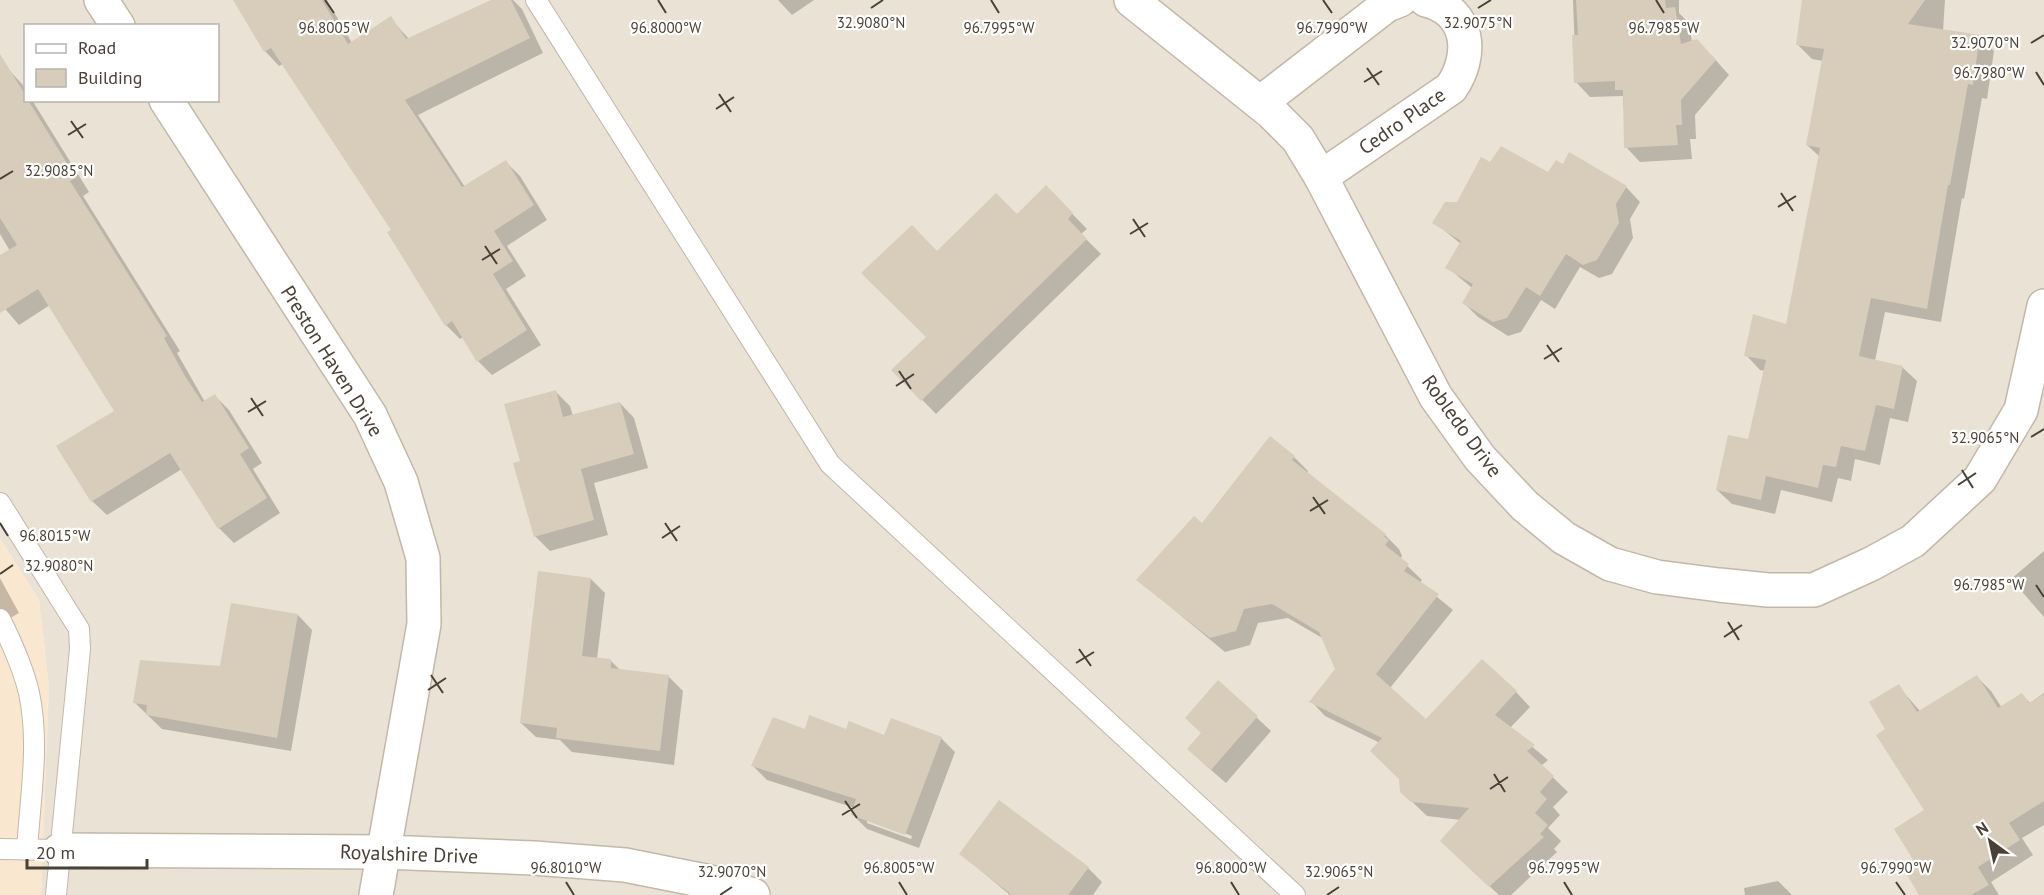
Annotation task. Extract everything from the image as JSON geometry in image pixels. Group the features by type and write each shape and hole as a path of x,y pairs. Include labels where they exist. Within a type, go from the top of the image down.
{"street":[{"path":"101,0 117,24"},
{"name":"Robledo Drive","path":"1131,0 1260,103 1298,139 1321,177 1436,397 1480,458 1525,506 1573,543 1610,564 1657,577 1768,590 1814,590 1912,542 1980,479 2021,410 2044,306"},
{"path":"1260,103 1387,5 1400,0"},
{"name":"Cedro Place","path":"1321,177 1451,88 1461,74 1466,57 1465,39 1458,22 1448,10 1426,0"},
{"name":"Preston Haven Drive","path":"167,102 370,416 400,482 423,558 424,624 375,895"},
{"name":"Royalshire Drive","path":"60,850 384,852 534,858 625,865 710,882 753,895"}],"lane":[{"path":"536,0 830,464 1295,895"},
{"path":"0,503 79,629 80,650 56,895"},
{"path":"0,620 14,647 29,693 34,739 27,850"},
{"path":"0,849 60,850"}],"shaded area":[{"path":"0,0 2044,0 2044,895 41,895 49,686 39,600 0,538"},
{"path":"0,538 39,600 49,686 41,895 0,895"}],"building":[{"path":"233,0 322,0 348,44 391,16 406,39 491,0 511,0 530,38 405,100 462,187 506,160 534,205 494,231 513,261 493,274 527,330 477,362 452,321 445,326 387,232 391,230 271,48 264,52"},
{"path":"1576,0 1665,0 1666,8 1675,7 1681,44 1697,39 1716,60 1681,100 1682,125 1676,125 1678,145 1624,148 1623,90 1615,90 1615,81 1574,83 1572,35 1578,35"},
{"path":"1802,0 1925,0 1908,24 1980,35 1973,85 1968,84 1950,185 1948,185 1927,309 1871,298 1859,356 1903,366 1894,409 1876,405 1865,451 1841,446 1836,467 1823,465 1818,488 1766,476 1761,500 1716,490 1728,435 1748,439 1766,360 1744,356 1753,314 1786,324 1820,148 1806,145 1824,49 1796,45"},
{"path":"0,54 24,93 24,102 29,102 76,178 70,181 167,336 164,338 185,376 202,402 215,394 249,448 240,454 267,498 218,529 170,453 91,502 56,446 114,411 38,289 0,313 0,255 17,245 0,218"},
{"path":"1501,146 1548,172 1556,160 1563,164 1569,152 1627,186 1616,204 1619,223 1597,260 1583,265 1566,254 1540,296 1526,287 1507,318 1493,322 1462,303 1473,284 1445,268 1461,241 1432,223 1445,202 1457,202 1481,157 1490,162"},
{"path":"1046,185 1073,213 1068,219 1087,239 921,401 891,370 926,337 861,273 912,225 937,251 996,193 1017,214"},
{"path":"556,390 563,417 620,402 634,454 581,469 594,520 534,537 513,463 520,461 504,404"},
{"path":"1270,436 1295,456 1292,460 1386,534 1384,536 1389,540 1385,545 1409,564 1404,571 1439,594 1376,674 1426,719 1482,659 1517,691 1495,715 1535,745 1527,751 1554,776 1540,792 1547,799 1535,813 1548,825 1540,834 1544,837 1489,887 1440,841 1469,808 1411,802 1400,792 1399,779 1370,751 1382,738 1309,702 1335,669 1319,632 1272,604 1244,609 1236,631 1210,638 1136,580 1194,516 1202,523"},
{"path":"538,571 591,578 582,656 611,659 611,668 669,675 660,751 556,738 557,728 520,723"},
{"path":"231,603 298,614 277,738 146,715 147,705 133,703 140,660 220,666"},
{"path":"1977,675 1998,708 2022,693 2029,703 2044,694 2044,801 2009,823 2020,840 1978,867 1989,885 1971,895 1919,895 1906,873 1917,866 1894,829 1924,810 1876,735 1885,729 1869,702 1899,684 1917,712"},
{"path":"1218,680 1258,716 1211,770 1187,749 1201,733 1185,718"},
{"path":"809,715 846,729 849,721 884,735 891,718 942,737 905,835 851,815 856,799 751,766 773,717 805,729"},
{"path":"999,800 1089,867 1068,895 1012,895 959,854"}]}
